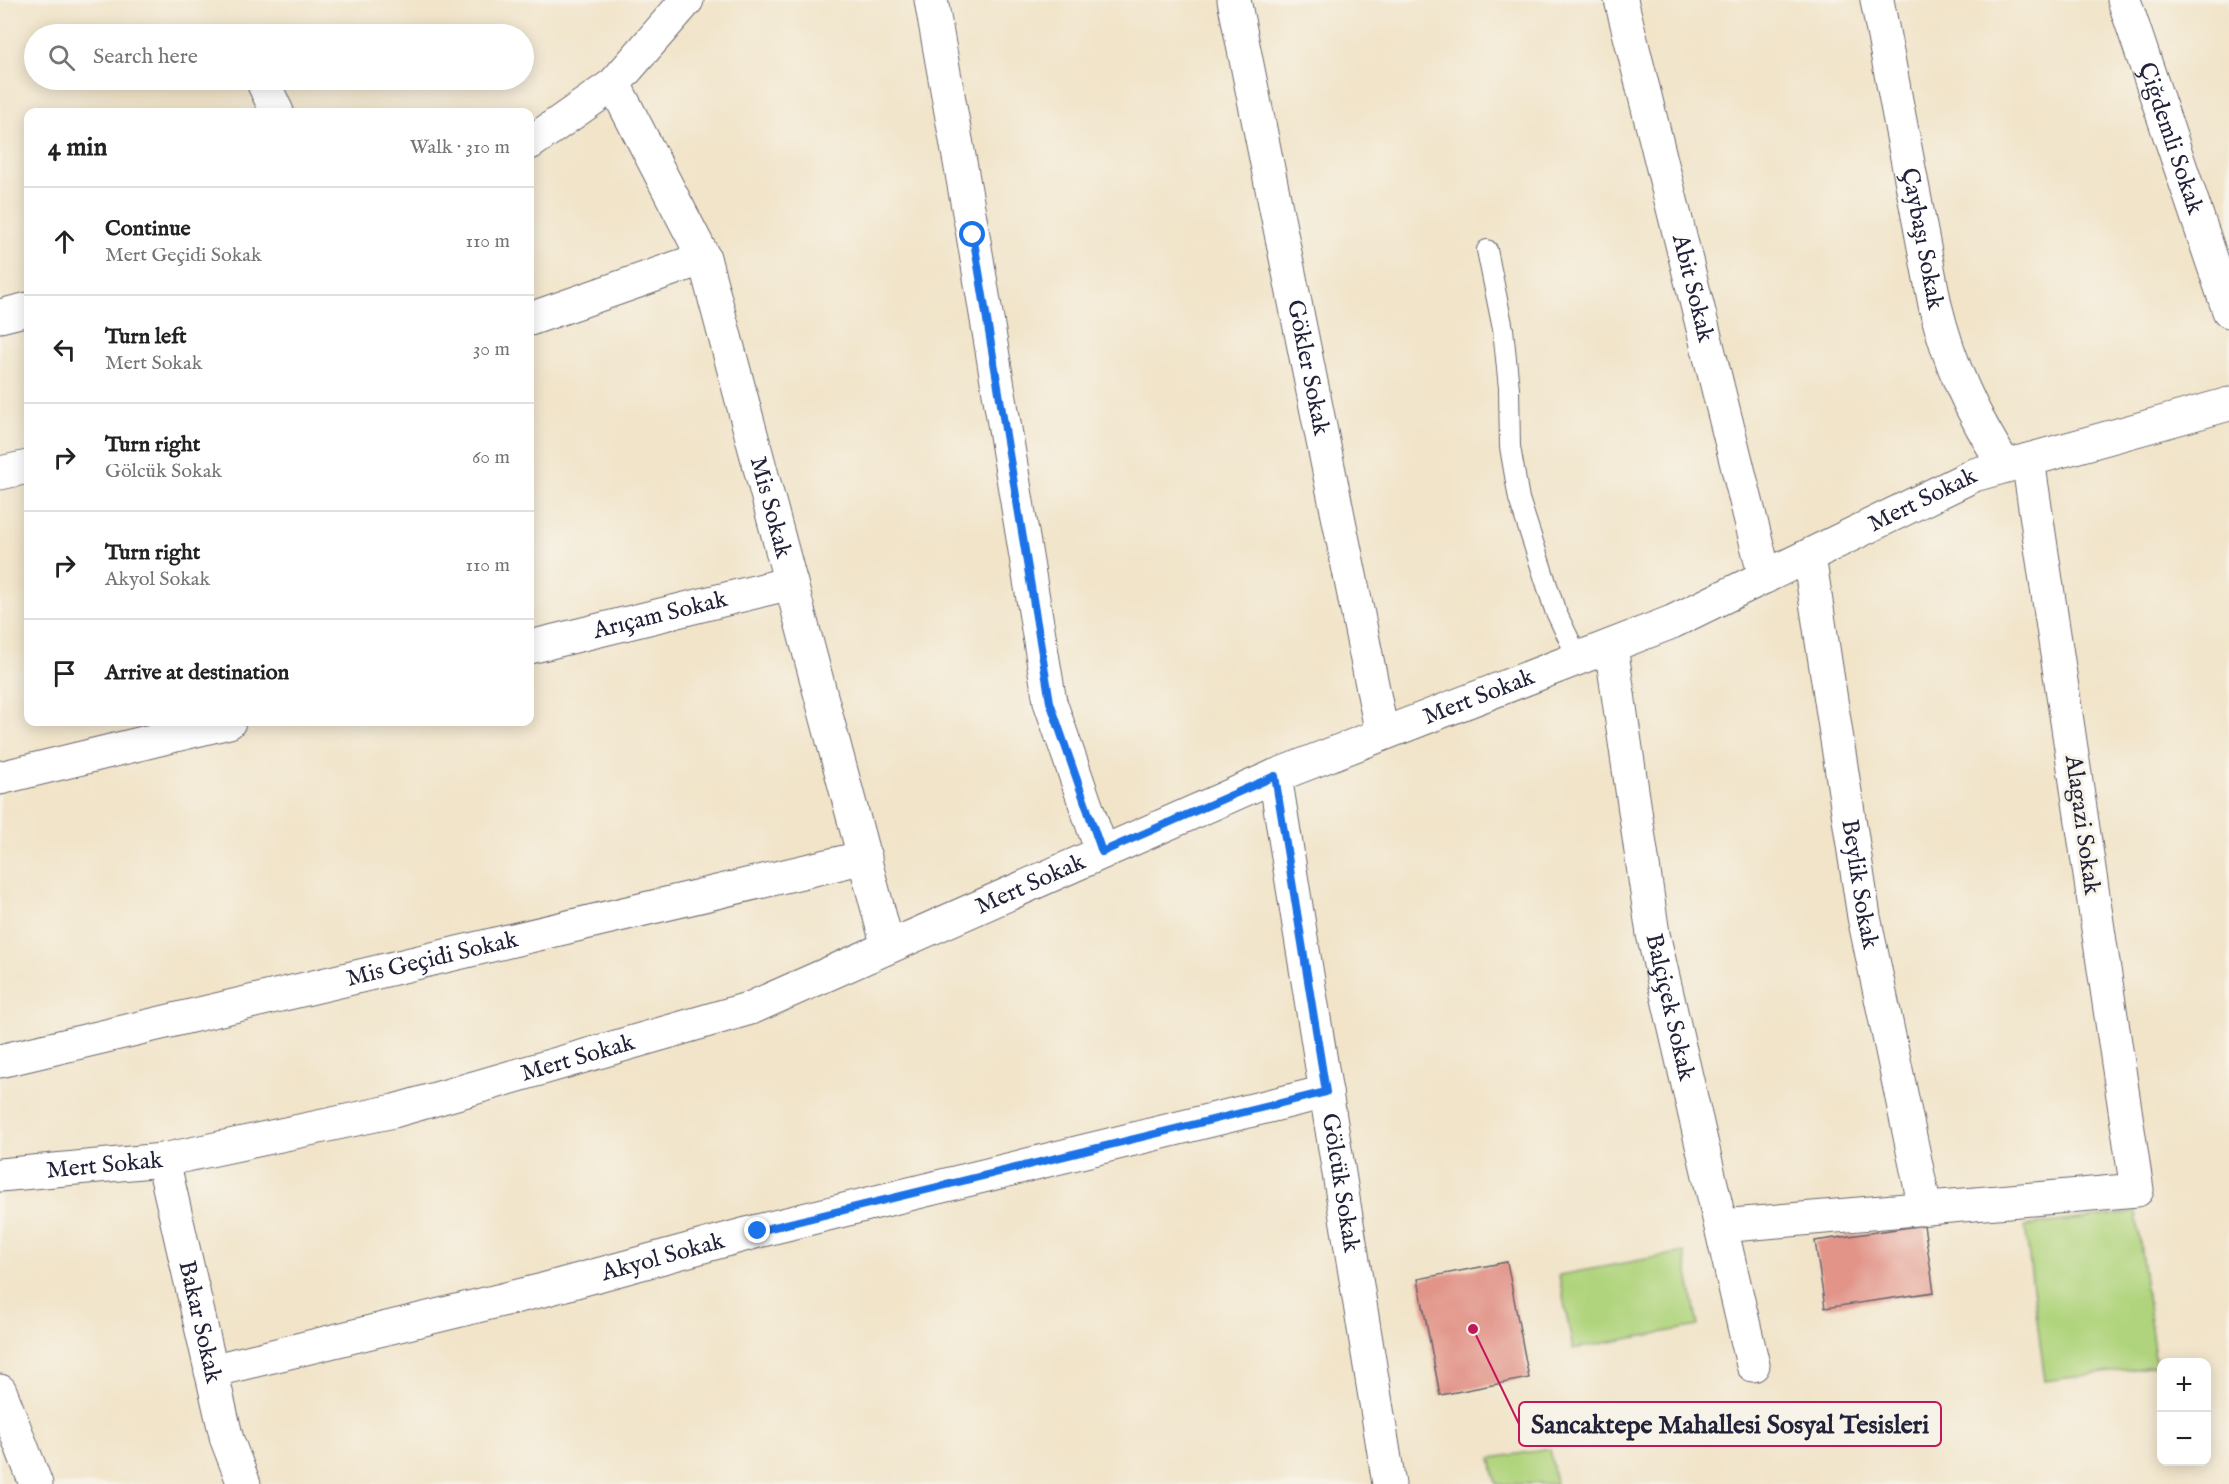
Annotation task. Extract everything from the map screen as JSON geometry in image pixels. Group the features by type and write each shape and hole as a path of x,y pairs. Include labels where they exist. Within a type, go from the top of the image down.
{"street":[{"path":"534,140 614,84 687,0"},
{"path":"931,0 973,235 1050,702 1102,852"},
{"name":"Gökler Sokak","path":"1234,0 1382,734"},
{"name":"Abit Sokak","path":"1621,0 1765,577"},
{"name":"Çaybaşı Sokak","path":"1876,0 1935,305 1945,345 1959,383 1980,426 2016,463"},
{"name":"Çiğdemli Sokak","path":"2124,0 2229,311"},
{"name":"Mis Sokak","path":"614,84 704,258 888,947"},
{"path":"267,90 275,108"},
{"path":"534,318 704,258"},
{"path":"0,316 24,310"},
{"name":"Mert Sokak","path":"0,1175 162,1160 394,1111 751,1008 1275,776 1672,622 1974,475 2229,404"},
{"name":"Alagazi Sokak","path":"1925,1209 2137,1190 2016,463"},
{"path":"0,474 24,468"},
{"name":"Beylik Sokak","path":"1809,556 1864,917 1925,1209"},
{"name":"Arıçam Sokak","path":"534,647 791,583"},
{"name":"Balçiçek Sokak","path":"1611,646 1653,934 1753,1365"},
{"path":"0,778 214,726"},
{"name":"Gölcük Sokak","path":"1275,776 1389,1484"},
{"name":"Mis Geçidi Sokak","path":"0,1061 865,857"},
{"name":"Akyol Sokak","path":"212,1371 543,1290 758,1231 1326,1092"},
{"name":"Bakar Sokak","path":"162,1160 227,1440 244,1484"},
{"path":"1721,1226 1925,1209"},
{"path":"0,1391 36,1484"}],"lane":[{"path":"1487,250 1503,328 1509,388 1510,447 1519,500 1555,610 1578,658"}],"green space":[{"path":"2136,1212 2156,1366 2045,1381 2025,1226"},
{"path":"1684,1252 1698,1326 1573,1349 1559,1275"},
{"path":"1550,1449 1556,1484 1496,1484 1491,1458"}],"building":[{"path":"1924,1225 1934,1292 1825,1308 1815,1241"},
{"path":"1507,1262 1529,1378 1440,1395 1418,1279"}],"place":[{"name":"Sancaktepe Mahallesi Sosyal Tesisleri","path":"1473,1329"}],"route":[{"path":"758,1231 1326,1092 1275,776 1102,852 1050,702 973,235"}]}
